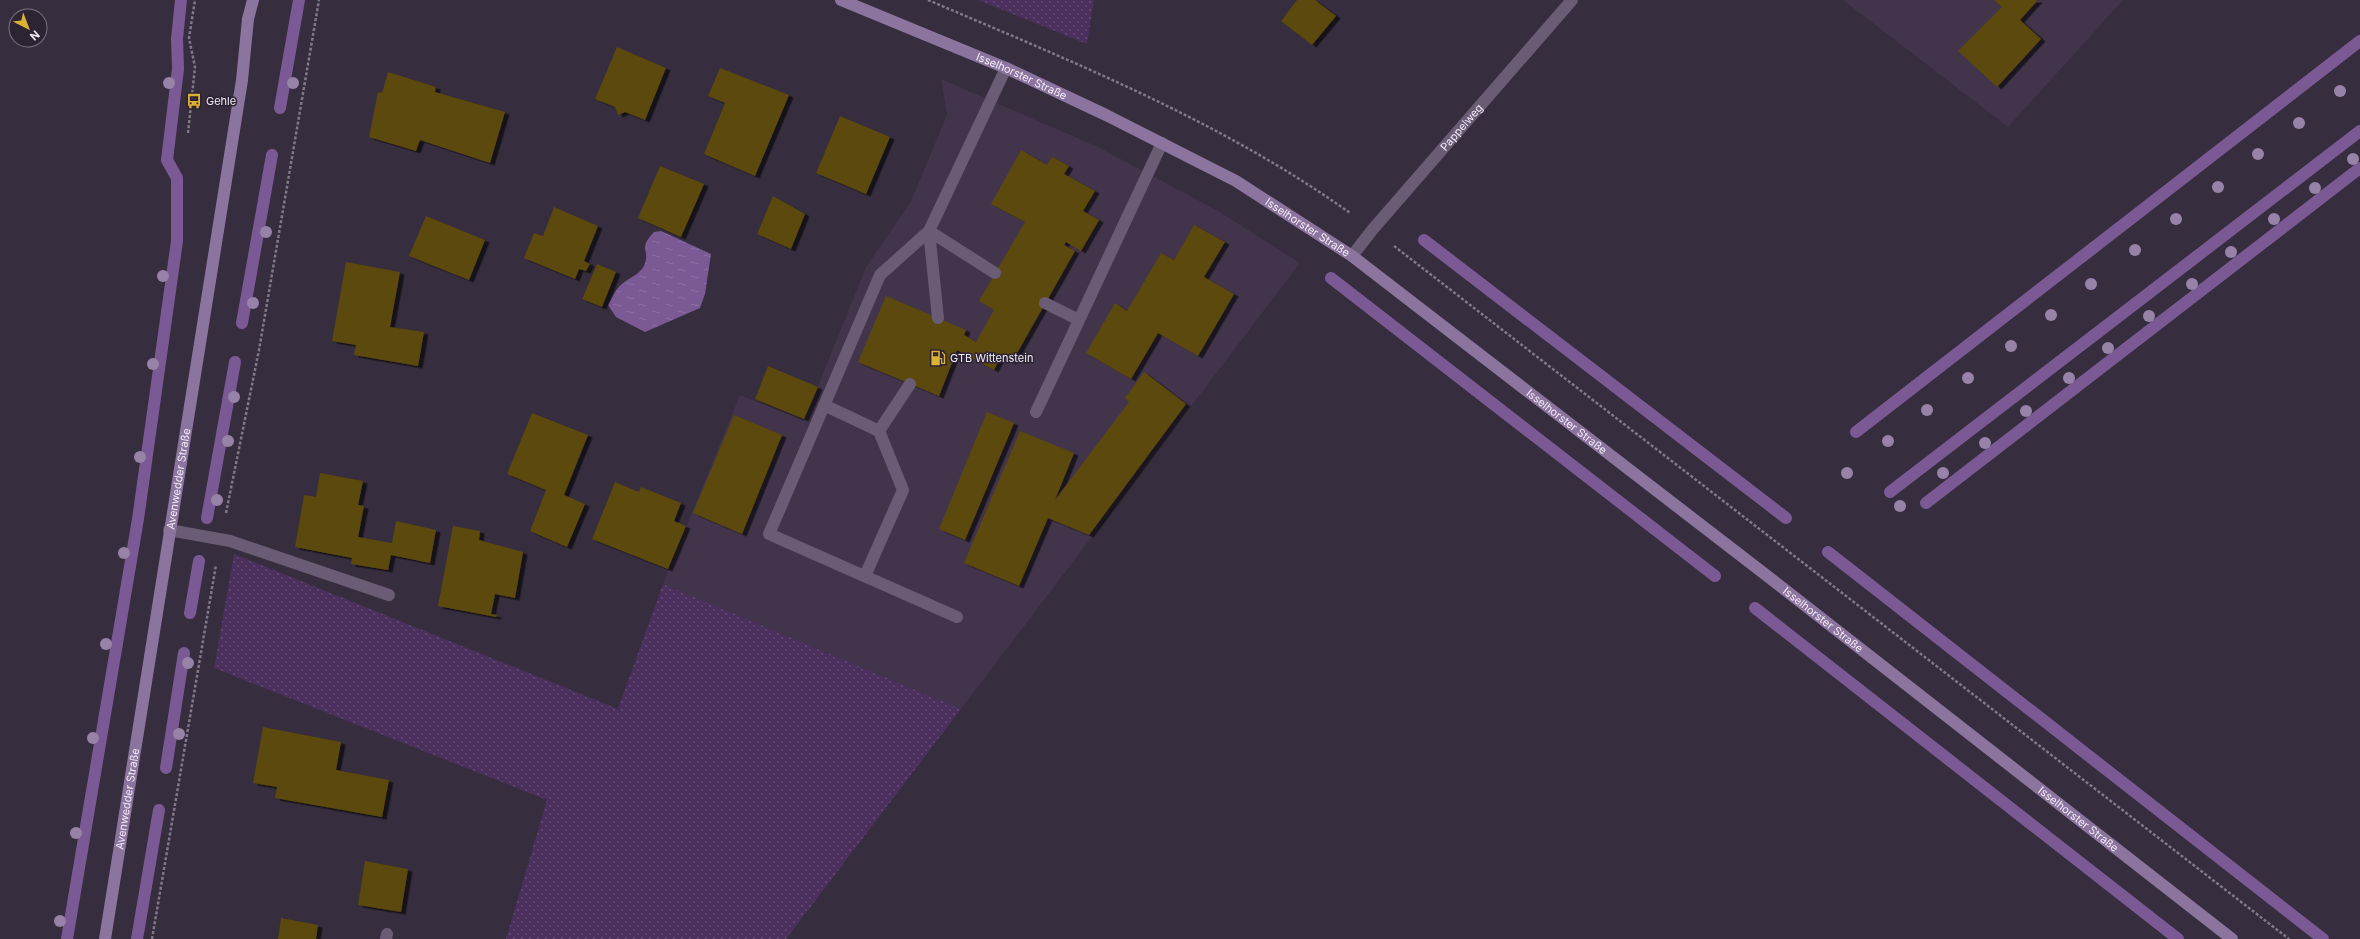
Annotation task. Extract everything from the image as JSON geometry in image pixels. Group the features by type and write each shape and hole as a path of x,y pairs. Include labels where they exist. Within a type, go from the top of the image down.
{"street":[{"name":"Avenwedder Straße","path":"246,0 248,19"},
{"name":"Avenwedder Straße","path":"104,939 130,790 169,530 242,80 248,19 253,0"},
{"name":"Isselhorster Straße","path":"841,0 1006,68 1162,143 1236,181 1352,256 1697,521 2232,939"},
{"name":"Pappelweg","path":"1352,256 1572,0"},
{"path":"957,617 769,534 880,275 930,231 1006,68"},
{"path":"1036,412 1162,143"},
{"path":"930,231 995,273"},
{"path":"930,231 938,318"},
{"path":"1045,303 1079,320"},
{"path":"879,431 910,384"},
{"path":"824,405 879,431 903,490 865,576"},
{"path":"169,530 221,538 389,595"}],"path":[{"path":"188,133 195,67 189,38 195,0"},
{"path":"152,939 221,538 259,350 319,0"},
{"path":"1790,552 2289,939"}],"shaded area":[{"path":"978,0 1094,0 1087,44"},
{"path":"1843,0 2123,0 2008,127"},
{"path":"941,79 1098,147 1218,211 1300,263 961,709 663,584 740,395 804,421 866,267 911,201 947,115"},
{"path":"234,554 618,709 663,584 961,709 786,939 506,939 547,800 214,668"}],"water":[{"path":"661,231 711,254 705,294 700,308 645,332 616,317 608,305 620,286 642,269 646,260 646,243 654,232"}],"building":[{"path":"1297,0 1315,0 1336,16 1312,45 1281,21"},
{"path":"1994,0 2038,0 2020,20 2041,39 1997,87 1958,51 2002,7"},
{"path":"617,47 666,68 645,120 625,112 618,115 615,107 595,99"},
{"path":"720,68 789,95 755,176 704,154 725,103 708,96"},
{"path":"388,72 436,87 435,92 505,112 490,163 420,140 416,151 369,137 378,92 382,93"},
{"path":"840,116 890,137 866,194 816,173"},
{"path":"1021,150 1047,165 1052,157 1069,166 1064,174 1095,191 1083,211 1099,220 1081,251 1066,242 1064,245 1075,251 1012,362 1001,356 994,370 957,350 939,396 858,362 886,296 966,330 964,335 976,342 994,310 979,301 1025,222 991,204"},
{"path":"660,166 704,184 681,237 638,218"},
{"path":"773,196 805,214 791,249 757,234"},
{"path":"554,207 598,226 584,261 590,264 586,271 579,269 575,279 524,258 534,233 543,236"},
{"path":"426,216 485,240 469,280 409,256"},
{"path":"1194,225 1225,242 1204,277 1234,294 1198,356 1158,333 1131,379 1086,353 1115,303 1127,311 1161,253 1174,260"},
{"path":"346,262 400,272 390,327 424,332 418,366 354,355 356,345 332,341"},
{"path":"597,264 616,272 602,307 582,299"},
{"path":"768,366 818,387 804,419 755,399"},
{"path":"1144,372 1186,404 1089,535 1048,518 1019,586 964,563 1020,431 1074,453 1055,500 1129,402 1125,398"},
{"path":"987,412 1014,423 965,540 939,529"},
{"path":"532,413 588,435 564,495 585,504 567,547 530,531 546,490 507,474"},
{"path":"734,415 782,435 742,534 693,513"},
{"path":"320,473 363,481 358,505 364,506 358,537 392,543 396,521 436,530 430,563 391,555 388,570 351,564 352,558 295,547 304,495 316,497"},
{"path":"615,482 639,492 641,487 681,503 674,521 686,526 668,569 592,539"},
{"path":"453,526 480,531 479,540 523,552 515,598 495,594 491,614 497,615 496,617 438,606"},
{"path":"263,727 341,742 336,770 389,780 382,817 275,798 277,787 253,783"},
{"path":"365,861 408,869 401,912 358,905"},
{"path":"281,918 318,925 316,939 278,939"}],"waterway":[{"path":"67,939 138,519 177,241 177,178 167,160 178,69 177,39 181,0"},
{"path":"280,108 299,0"},
{"path":"1856,432 2360,41"},
{"path":"1890,492 2360,131"},
{"path":"242,323 272,155"},
{"path":"1926,503 2360,168"},
{"path":"1424,240 1786,518"},
{"path":"1331,278 1715,576"},
{"path":"207,518 235,362"},
{"path":"1828,552 2323,939"},
{"path":"190,613 199,561"},
{"path":"1755,608 2178,939"},
{"path":"166,768 184,653"},
{"path":"137,939 159,810"}],"place":[{"name":"Gehle","path":"194,101"},
{"name":"GTB Wittenstein","path":"938,358"}]}
